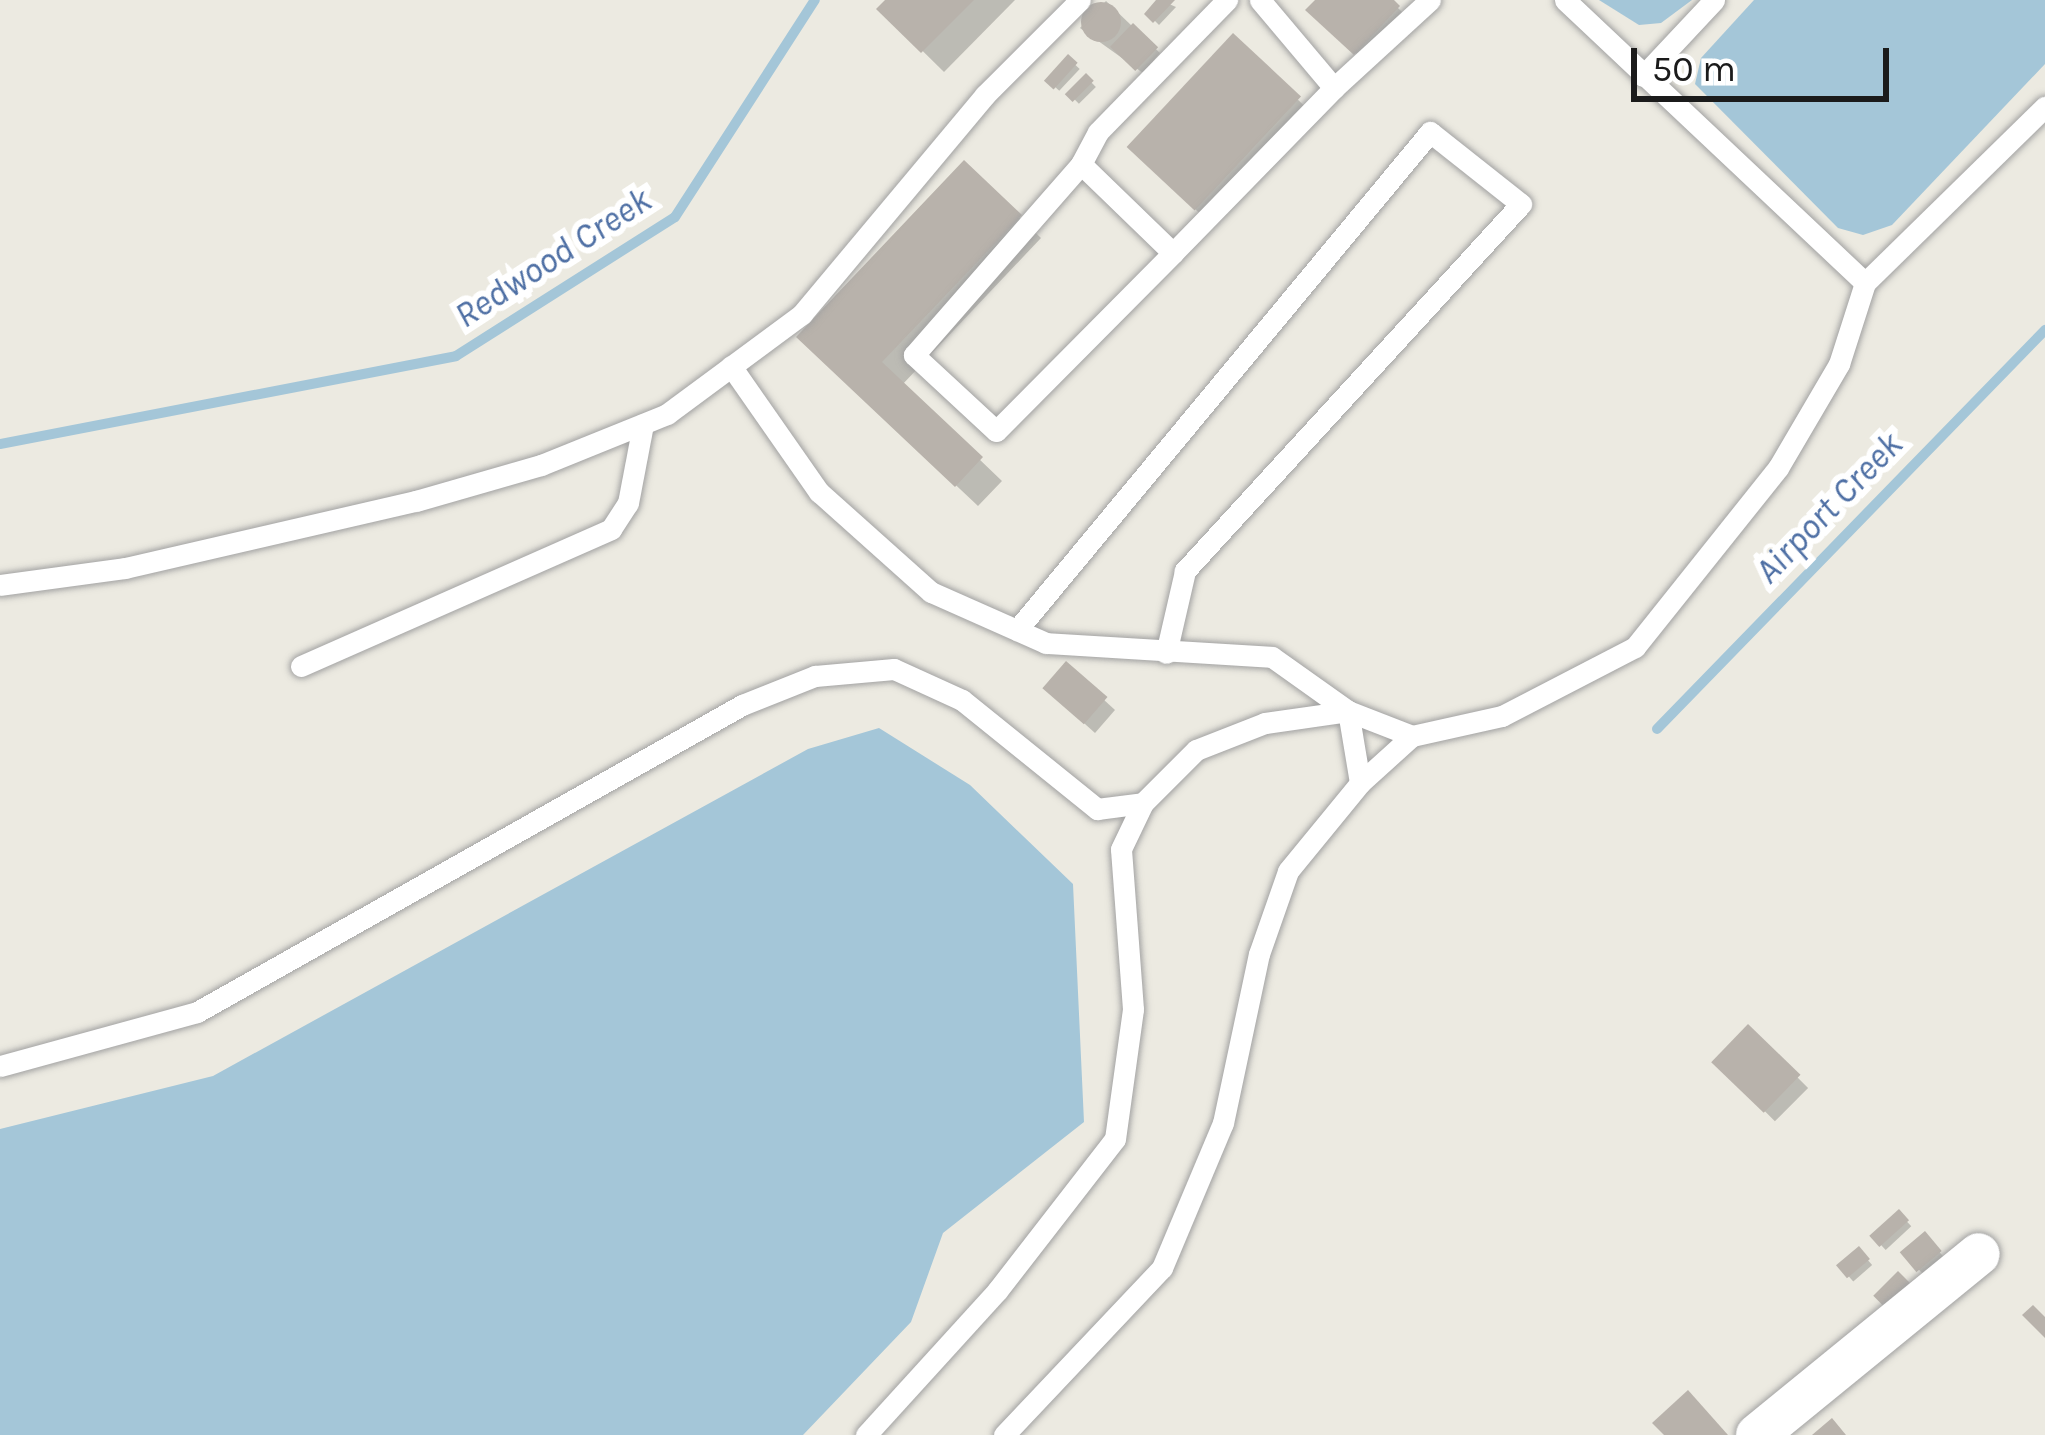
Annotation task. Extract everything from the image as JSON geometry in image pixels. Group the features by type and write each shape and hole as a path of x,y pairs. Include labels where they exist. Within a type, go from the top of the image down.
{"street":[{"path":"1757,1435 1979,1254"}],"lane":[{"path":"0,585 125,568 416,501 643,424 802,314 986,95 1080,0"},
{"path":"1226,0 1098,132 1081,164 914,355 996,431 1334,88 1430,0"},
{"path":"1260,0 1334,88"},
{"path":"1565,0 1865,283"},
{"path":"1643,76 1714,0"},
{"path":"1004,1435 1162,1268 1223,1123 1259,954 1288,871 1360,783 1412,736 1502,716 1635,647 1778,468 1839,364 1865,283 2045,107"},
{"path":"1017,630 1430,133 1521,204 1185,571 1166,652"},
{"path":"1081,164 1173,253"},
{"path":"731,366 819,492 931,592 1046,643 1271,657 1348,711 1412,736"},
{"path":"301,666 611,529 628,503 643,424"},
{"path":"0,1066 197,1012 742,705 815,676 894,669 962,700 1097,809 1120,849 1133,1009 1115,1139 997,1291 866,1435"},
{"path":"1348,711 1360,783"},
{"path":"1120,849 1143,803 1196,750 1265,723 1348,711"},
{"path":"1097,809 1143,803"}],"water":[{"path":"1599,0 1692,0 1661,23 1639,25"},
{"path":"1754,0 2045,0 2045,64 1892,225 1863,235 1838,228 1695,84 1701,58"},
{"path":"879,728 970,785 1073,884 1084,1122 943,1233 911,1322 803,1435 0,1435 0,1129 213,1076 808,749"}],"building":[{"path":"885,0 974,0 921,53 876,9"},
{"path":"1156,0 1175,0 1153,23 1144,14"},
{"path":"1315,0 1394,0 1400,6 1354,55 1305,10"},
{"path":"1101,2 1115,8 1121,22 1115,36 1101,42 1087,36 1081,22 1087,8"},
{"path":"1133,23 1158,47 1135,71 1110,47"},
{"path":"1233,33 1301,96 1195,211 1127,147"},
{"path":"1068,54 1078,63 1054,89 1044,81"},
{"path":"1086,73 1094,81 1073,102 1065,94"},
{"path":"964,160 1022,215 882,362 983,457 955,487 796,337"},
{"path":"1066,661 1108,697 1084,724 1042,688"},
{"path":"1748,1024 1801,1075 1764,1113 1711,1062"},
{"path":"1899,1209 1909,1220 1879,1247 1869,1236"},
{"path":"1925,1231 1942,1251 1916,1272 1900,1252"},
{"path":"1859,1246 1870,1259 1847,1278 1836,1265"},
{"path":"1898,1271 1920,1293 1895,1318 1873,1296"},
{"path":"2033,1305 2045,1317 2045,1338 2022,1315"},
{"path":"1688,1390 1728,1435 1664,1435 1652,1423"},
{"path":"1832,1418 1846,1435 1812,1435"}],"waterway":[{"name":"Redwood Creek","path":"0,444 456,356 675,217 815,0"},
{"name":"Airport Creek","path":"1657,729 2045,330"}]}
